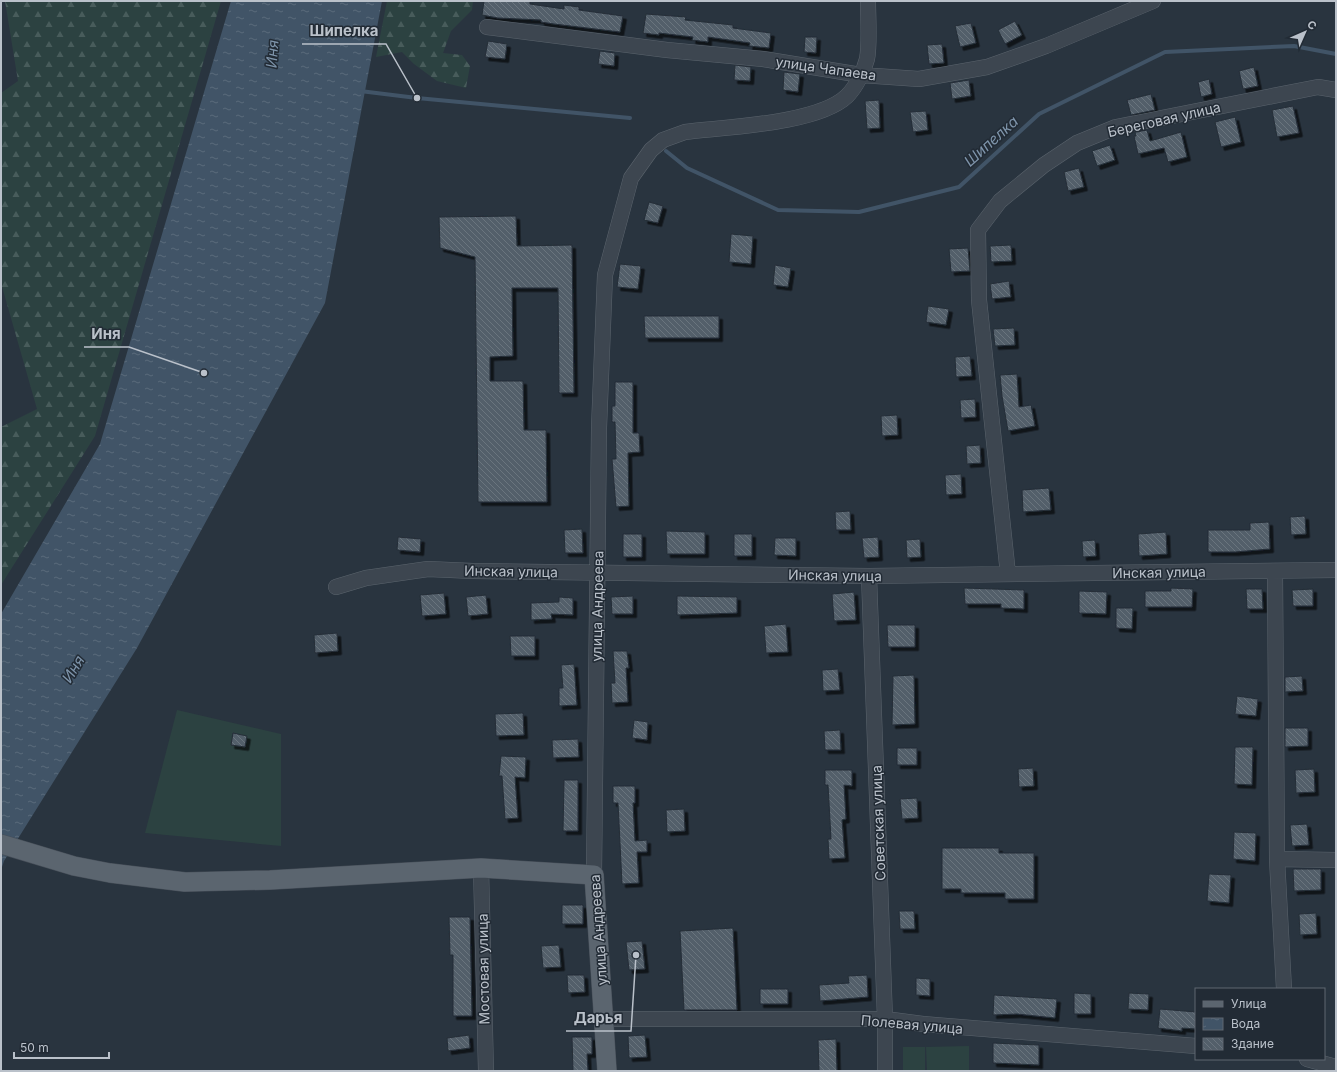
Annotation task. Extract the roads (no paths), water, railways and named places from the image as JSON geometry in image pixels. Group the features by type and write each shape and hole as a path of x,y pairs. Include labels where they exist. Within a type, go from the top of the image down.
{"main road":[{"path":"1,844 74,866 110,873 185,882 270,880 481,868 594,875"},
{"name":"улица Андреева","path":"594,875 607,1071"}],"street":[{"name":"улица Андреева","path":"594,875 599,428 605,275 631,178 651,150 662,140 685,132 790,120 827,108 846,96 861,75 867,58 868,1"},
{"name":"улица Чапаева","path":"487,27 667,50 763,59 861,75 919,79 987,67 1046,46 1153,1"},
{"name":"Береговая улица","path":"1008,574 979,300 978,230 1000,201 1044,165 1077,143 1116,127 1318,87 1336,90"},
{"name":"Инская улица","path":"336,587 366,578 428,568 473,571 869,576 1336,570"},
{"path":"1275,570 1277,859 1284,988"},
{"name":"Советская улица","path":"869,576 885,1019 885,1071"},
{"path":"1277,859 1336,860"},
{"name":"Мостовая улица","path":"481,868 486,1071"},
{"name":"Полевая улица","path":"604,1020 885,1019 923,1024 1195,1046"},
{"path":"1311,1060 1336,1067"}],"water":[{"name":"Иня","path":"231,1 382,1 325,303 137,648 4,861 1,870 1,614 100,444"}],"waterway":[{"name":"Шипелка","path":"666,151 687,168 778,210 859,212 959,187 1039,114 1165,52 1294,46 1336,54"},
{"name":"Шипелка","path":"360,91 417,98 630,118"}],"place":[{"name":"Шипелка","path":"417,98"},
{"name":"Иня","path":"204,373"},
{"name":"Дарья","path":"636,955"}]}
